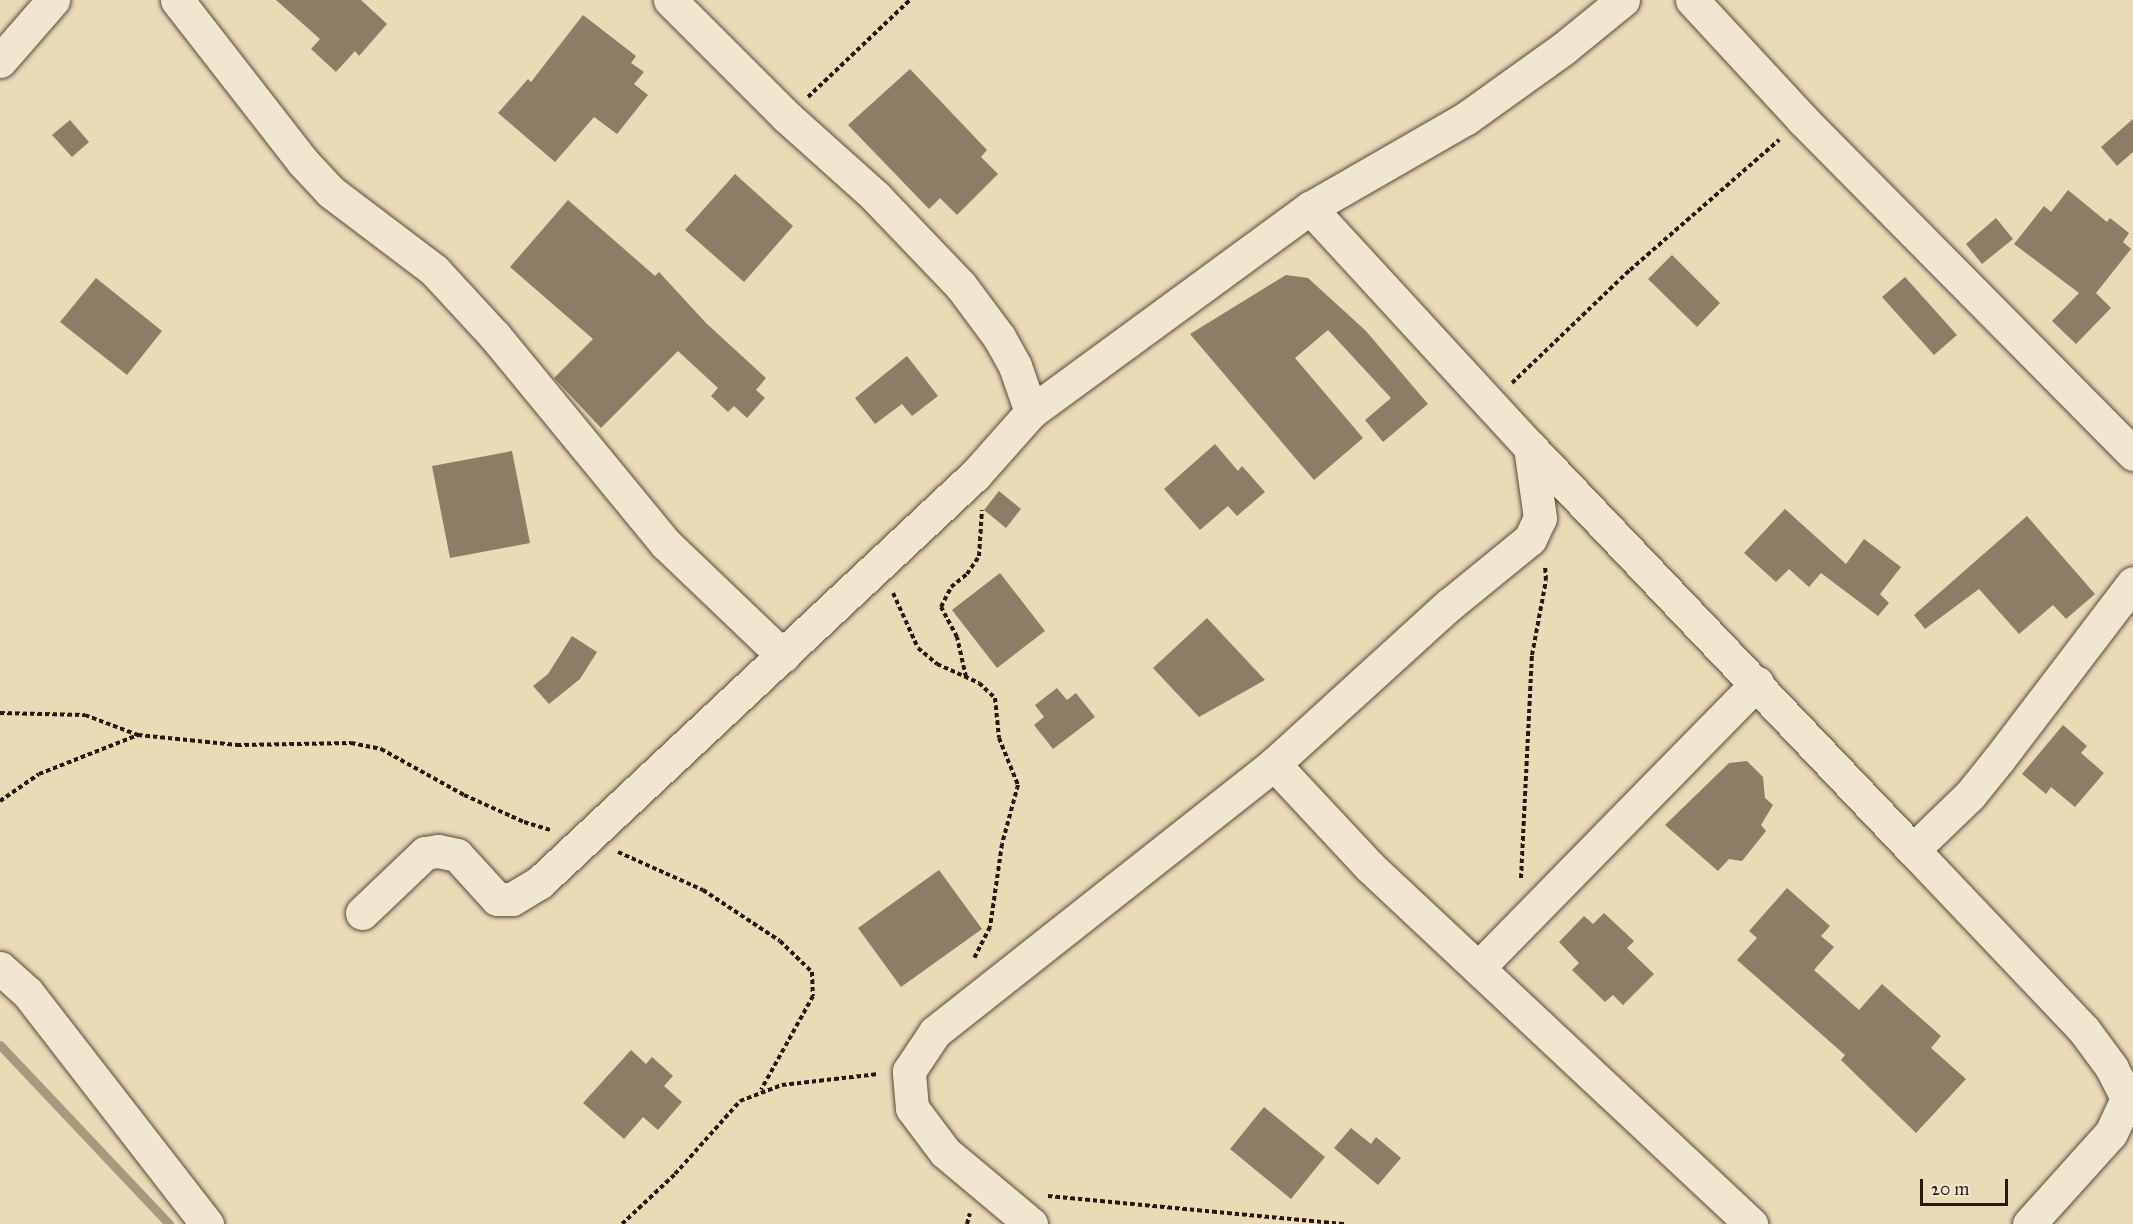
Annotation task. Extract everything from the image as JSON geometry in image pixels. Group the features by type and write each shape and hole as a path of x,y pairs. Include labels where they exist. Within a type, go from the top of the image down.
{"street":[{"path":"0,61 53,0"},
{"path":"177,0 317,177 331,192 434,270 495,336 666,544 783,656"},
{"path":"670,0 787,117 875,196 961,286 1004,346 1031,412"},
{"path":"362,913 425,853 448,851 457,855 497,898 512,899 540,882 882,564 976,474 1031,412 1310,208 1465,119 1564,48 1623,0"},
{"path":"1692,0 1803,120 2133,454"},
{"path":"1310,208 1530,447 1757,683 2084,1030 2112,1068 2130,1095 2111,1133 2029,1224"},
{"path":"1031,1224 945,1152 912,1108 909,1071 935,1032 1274,764 1449,605 1530,539 1540,518 1530,447"},
{"path":"1913,850 1970,795 2133,583"},
{"path":"1478,968 1757,683"},
{"path":"1274,764 1369,866 1751,1224"},
{"path":"0,968 27,992 207,1224"}],"path":[{"path":"787,117 910,0"},
{"path":"1491,404 1630,270 1803,120"},
{"path":"966,677 957,637 941,607 951,587 967,574 980,556 983,518 976,474"},
{"path":"1520,927 1522,806 1532,655 1546,580 1540,518"},
{"path":"882,564 918,648 937,664 966,677 995,698 999,738 1018,785 1002,843 990,927 968,969"},
{"path":"0,713 85,715 138,735 237,745 366,745 381,748 524,822 588,839 703,890 780,941 812,972 813,996 761,1090"},
{"path":"0,801 39,774 138,735"},
{"path":"622,1224 675,1174 725,1114 761,1090 909,1071"},
{"path":"993,1194 1116,1200 1346,1224"}],"building":[{"path":"276,0 361,0 387,24 359,56 355,51 336,72 311,49 320,39"},
{"path":"583,15 636,56 631,63 644,72 634,84 648,95 617,134 594,117 555,162 498,113 528,79 531,82"},
{"path":"910,69 987,150 981,157 998,174 957,215 940,198 929,209 848,125"},
{"path":"2133,119 2133,152 2117,166 2101,147"},
{"path":"70,120 89,142 72,157 52,135"},
{"path":"735,174 793,226 744,282 685,230"},
{"path":"2068,190 2107,222 2110,218 2129,233 2123,242 2131,249 2096,293 2111,308 2076,344 2052,321 2079,293 2014,244 2044,206 2051,212"},
{"path":"568,200 655,276 659,272 706,323 766,378 756,390 765,398 747,418 734,406 728,412 711,396 718,388 678,351 601,428 554,378 593,339 510,267"},
{"path":"1996,218 2013,239 1982,264 1966,244"},
{"path":"1672,255 1720,303 1697,327 1648,279"},
{"path":"1286,275 1308,278 1366,331 1428,404 1383,442 1365,420 1391,398 1328,330 1295,358 1363,438 1314,480 1190,334"},
{"path":"1905,277 1957,335 1934,355 1882,297"},
{"path":"96,278 162,331 127,375 60,322"},
{"path":"907,356 938,396 912,416 902,404 875,424 855,398"},
{"path":"1215,444 1238,471 1242,466 1265,492 1237,516 1228,506 1200,530 1164,489"},
{"path":"512,451 530,543 450,558 432,466"},
{"path":"999,491 1021,509 1006,528 984,510"},
{"path":"1785,509 1846,564 1864,539 1901,567 1880,594 1889,603 1878,616 1821,573 1809,587 1789,569 1776,582 1744,553"},
{"path":"2027,516 2095,594 2066,619 2053,605 2019,634 1979,589 1925,629 1914,615"},
{"path":"1000,573 1045,631 997,668 952,610"},
{"path":"1207,618 1265,680 1199,717 1153,668"},
{"path":"572,636 597,652 580,679 549,704 533,686 548,674"},
{"path":"1057,688 1067,700 1076,693 1095,717 1053,749 1034,725 1044,717 1035,705"},
{"path":"2063,725 2087,746 2081,753 2104,773 2075,807 2051,787 2046,794 2022,774"},
{"path":"1747,761 1763,777 1765,798 1773,805 1761,825 1766,831 1742,861 1729,859 1718,871 1665,825 1729,763"},
{"path":"939,870 982,929 901,987 858,928"},
{"path":"1787,888 1830,926 1821,936 1834,947 1814,970 1859,1010 1882,984 1941,1036 1931,1048 1966,1079 1916,1133 1841,1060 1845,1055 1737,960 1757,938 1749,931"},
{"path":"1604,913 1634,941 1627,948 1654,974 1623,1005 1613,995 1605,1002 1572,970 1579,963 1559,942 1584,916 1593,924"},
{"path":"631,1050 646,1064 652,1057 673,1076 664,1086 682,1102 658,1130 643,1117 624,1139 583,1103"},
{"path":"1264,1107 1325,1157 1291,1199 1230,1149"},
{"path":"1351,1128 1371,1144 1376,1137 1401,1158 1378,1185 1334,1148"}],"waterway":[{"path":"0,1045 169,1224"}]}
